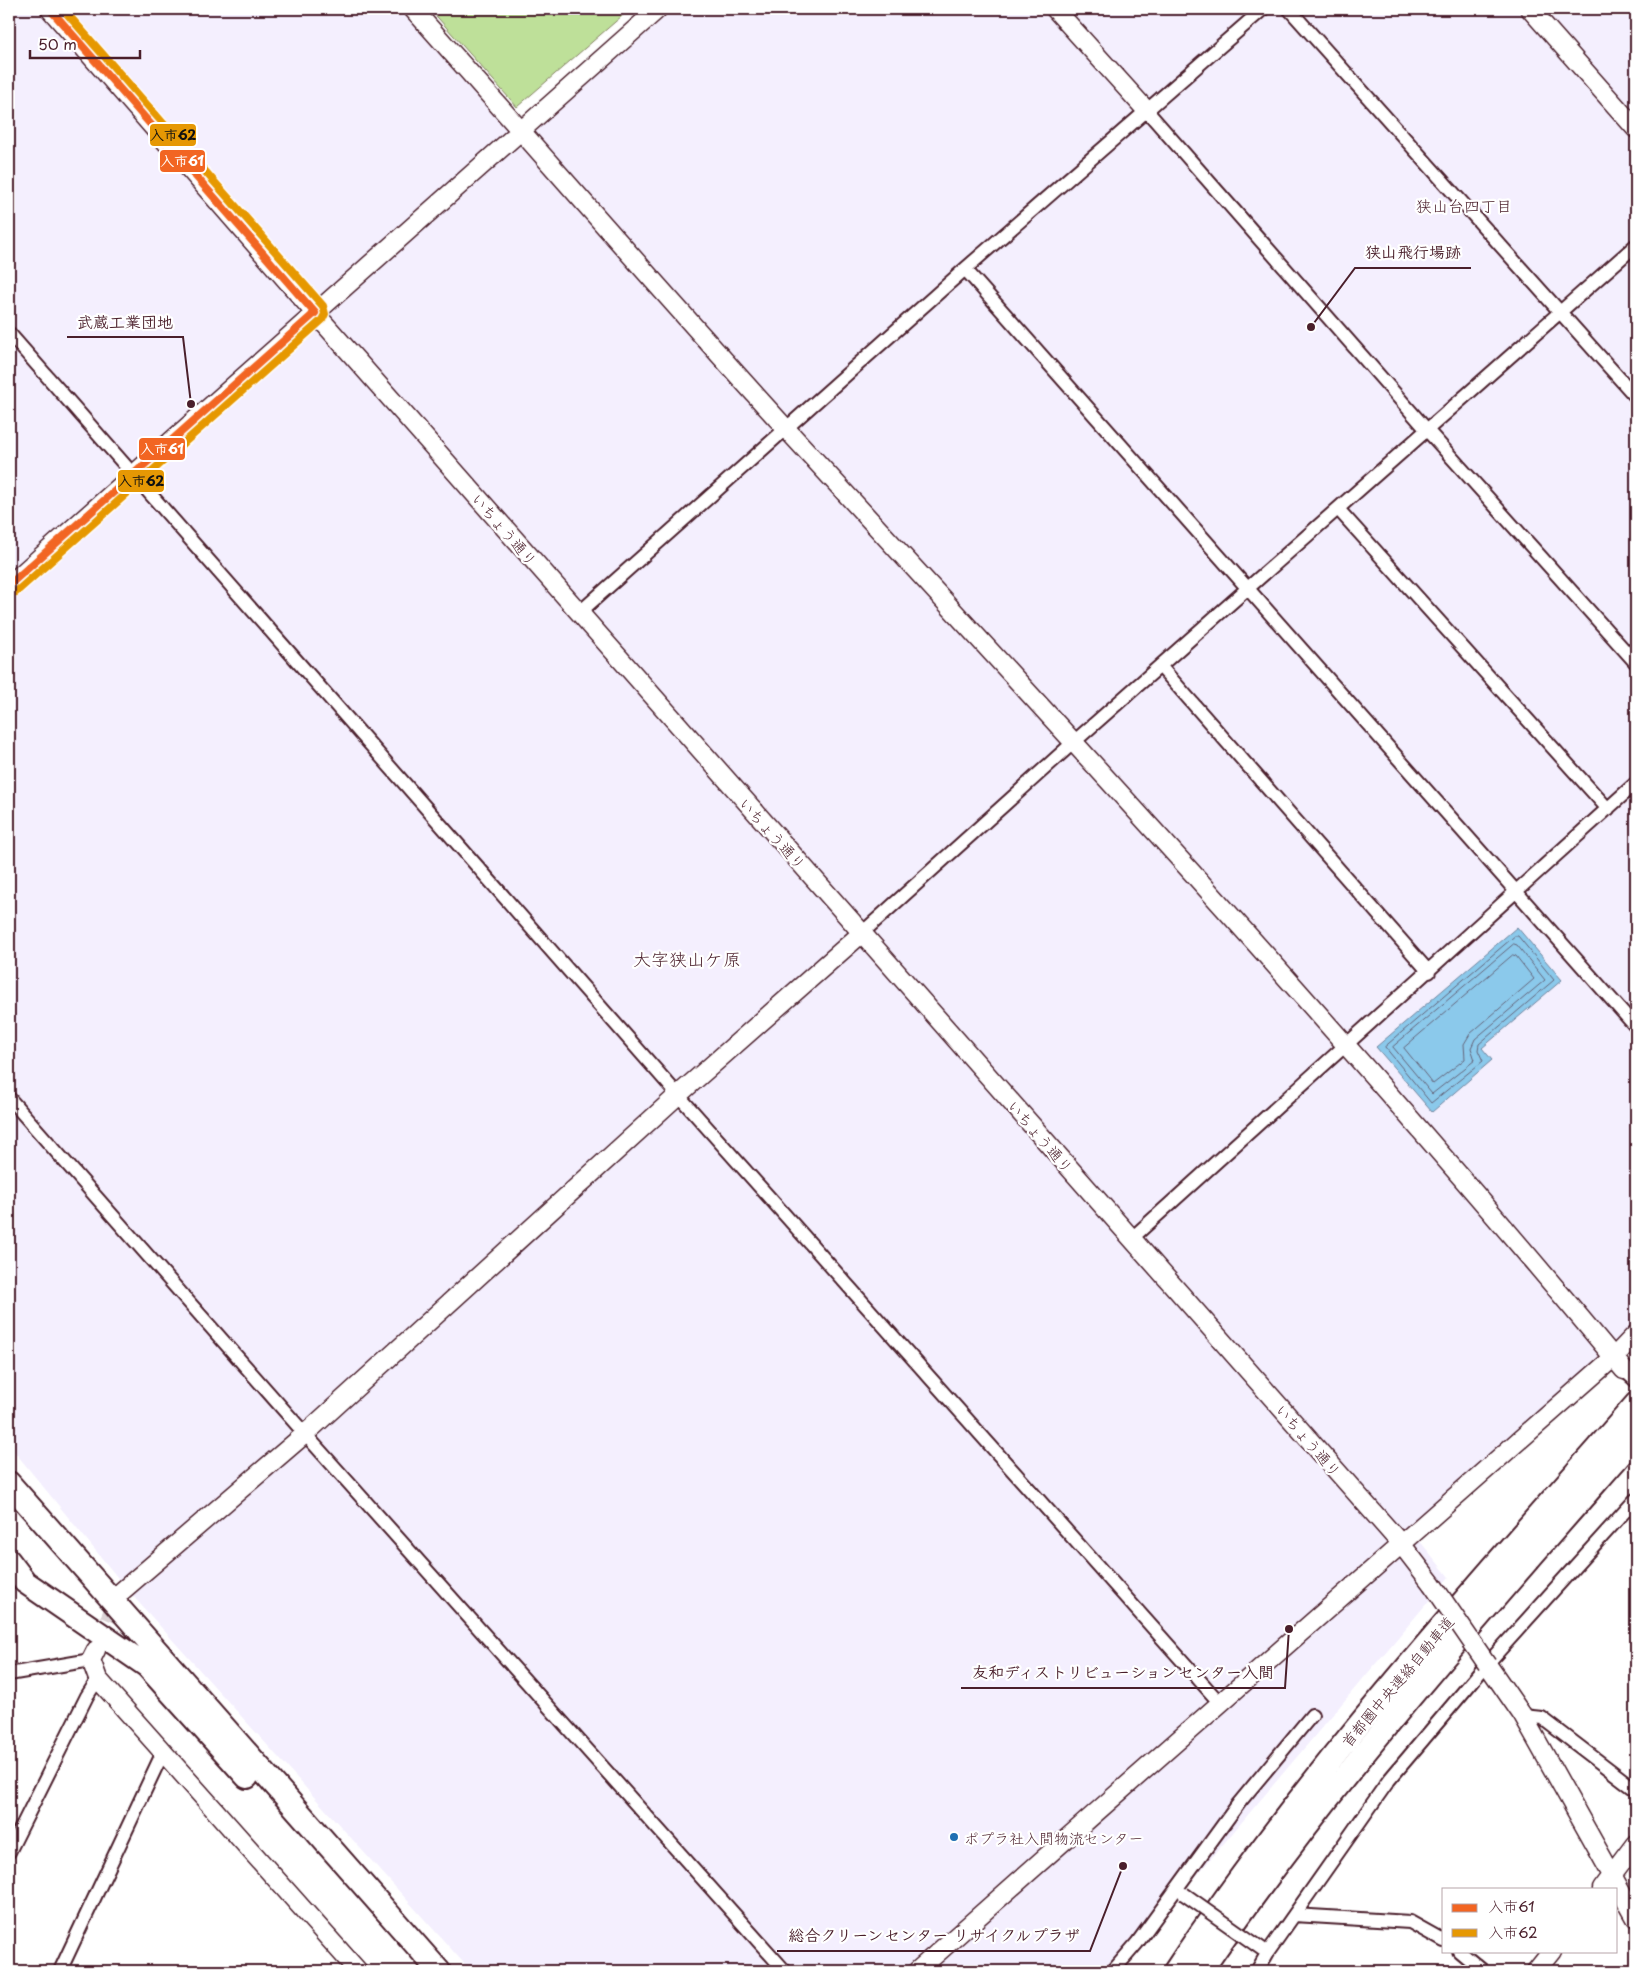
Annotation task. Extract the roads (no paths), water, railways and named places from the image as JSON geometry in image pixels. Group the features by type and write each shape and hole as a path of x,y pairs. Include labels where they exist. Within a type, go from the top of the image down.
{"highway":[{"name":"首都圏中央連絡自動車道","path":"1175,1971 1233,1889 1362,1721 1636,1404"},
{"name":"首都圏中央連絡自動車道","path":"1201,1971 1302,1833 1434,1670 1636,1437"},
{"path":"9,1483 439,1971"},
{"path":"9,1561 25,1582 147,1666 422,1971"},
{"path":"1157,1971 1310,1787"},
{"path":"1209,1971 1302,1833"}],"street":[{"name":"いちょう通り","path":"50,9 579,613 1402,1545 1432,1584 1523,1716 1607,1883"},
{"path":"413,9 786,429 1075,741 1347,1045 1625,1369"},
{"path":"9,585 658,9"},
{"path":"1055,9 1427,430 1636,663"},
{"path":"579,613 965,269 1263,9"},
{"path":"1289,9 1636,396"},
{"path":"1530,9 1636,128"},
{"path":"122,1591 305,1434 678,1095 1636,245"},
{"path":"965,269 1636,1026"},
{"path":"9,333 135,473 678,1095 1219,1702"},
{"path":"1338,509 1608,809"},
{"path":"1160,666 1428,972"},
{"path":"1131,1239 1518,892 1636,783"},
{"path":"9,1098 305,1434 785,1971"},
{"path":"917,1971 1219,1702 1402,1545 1625,1369 1636,1334"},
{"path":"1257,1971 1265,1950 1294,1915 1388,1780 1487,1664 1636,1500"},
{"path":"9,1674 93,1655 98,1679 358,1971"},
{"path":"9,1852 87,1696 98,1679"},
{"path":"1113,1971 1180,1891 1238,1803 1312,1715"},
{"path":"1523,1716 1542,1718 1636,1790"},
{"path":"60,1971 163,1752"},
{"path":"1607,1883 1636,1844"},
{"path":"1180,1891 1265,1950"},
{"name":"いちょう通り","path":"1618,1896 1636,1918"},
{"path":"1294,1915 1410,1922 1442,1940"},
{"path":"1460,1952 1483,1971"},
{"path":"1536,1971 1551,1952"}],"water":[{"path":"1517,927 1562,980 1482,1048 1492,1060 1432,1112 1376,1047"}],"tunnel":[{"path":"98,1645 120,1594"}],"place":[{"name":"狭山飛行場跡","path":"1311,327"},
{"name":"武蔵工業団地","path":"191,404"},
{"name":"友和ディストリビューションセンター入間","path":"1289,1629"},
{"name":"ポプラ社入間物流センター","path":"954,1837"},
{"name":"総合クリーンセンター リサイクルプラザ","path":"1123,1866"}],"district":[{"name":"狭山台四丁目","path":"1464,205"},
{"name":"大字狭山ケ原","path":"687,958"}]}
